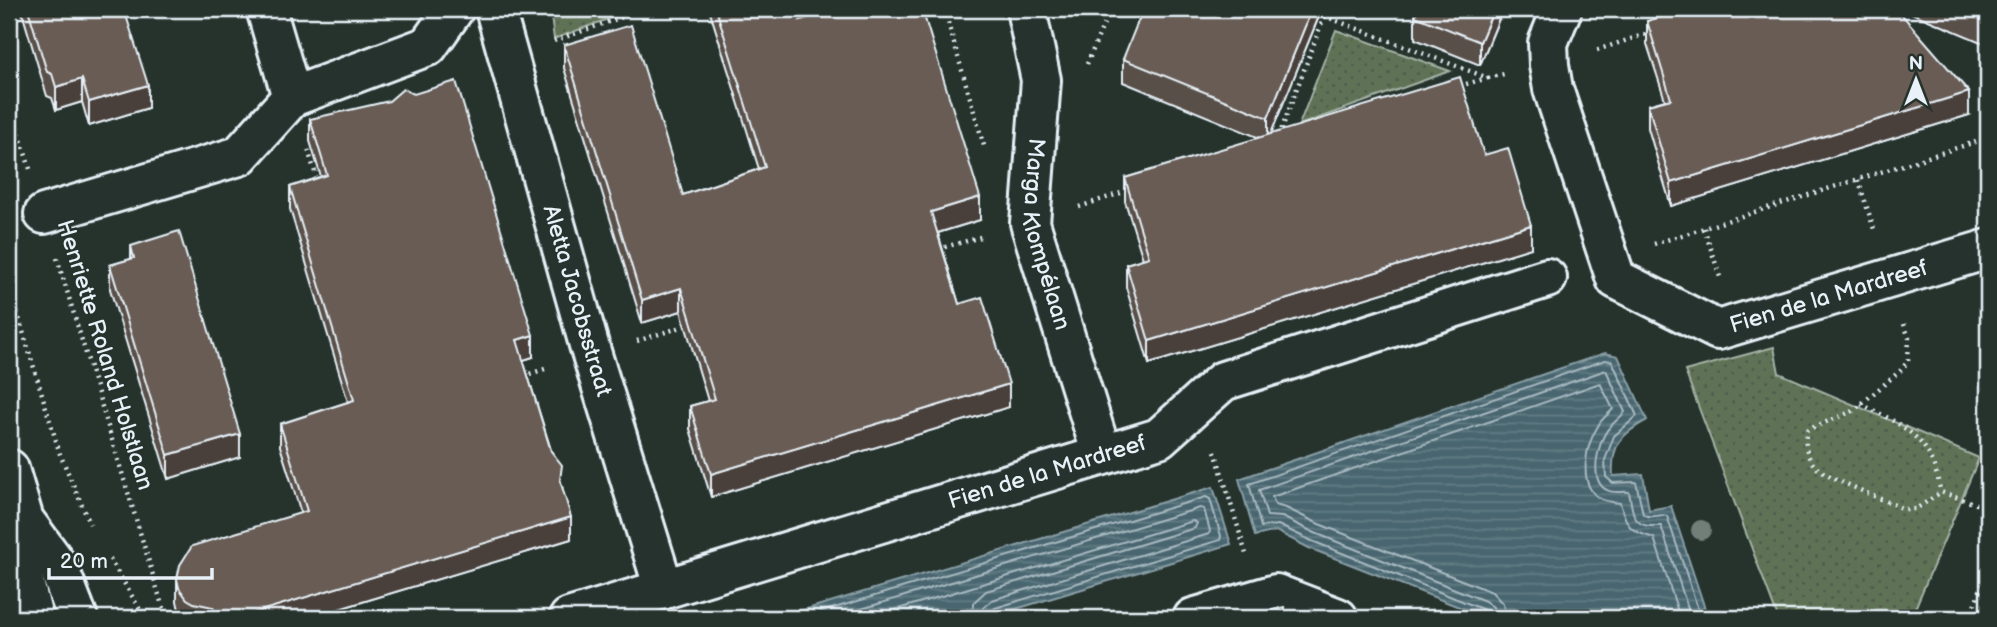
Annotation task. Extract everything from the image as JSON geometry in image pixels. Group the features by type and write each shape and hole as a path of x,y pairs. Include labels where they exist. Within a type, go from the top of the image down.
{"street":[{"path":"266,9 292,97"},
{"path":"44,214 239,156 292,97 429,46 454,9"},
{"name":"Aletta Jacobsstraat","path":"495,9 589,345 664,589"},
{"name":"Marga Klompélaan","path":"1026,9 1041,80 1030,223 1102,455"},
{"name":"Fien de la Mardreef","path":"1563,9 1548,43 1553,89 1616,279 1718,330 1988,249"},
{"name":"Fien de la Mardreef","path":"569,618 1159,438 1223,381 1547,278"},
{"path":"9,469 24,520 22,574 33,618"},
{"path":"24,520 58,566 78,618"},
{"path":"1192,618 1276,594 1338,618"}],"path":[{"path":"508,58 645,9"},
{"path":"704,9 715,16"},
{"path":"944,9 986,155 1033,184"},
{"path":"1277,141 1326,9"},
{"path":"1488,78 1549,65 1663,29"},
{"path":"292,97 320,190"},
{"name":"Henriette Roland Holstlaan","path":"9,100 162,605 170,618"},
{"path":"1609,258 1988,138"},
{"path":"9,285 60,454 95,533"},
{"path":"1909,338 1908,361 1901,370 1853,411 1807,430 1807,453 1816,467 1904,509 1916,509 1941,492"},
{"path":"1861,404 1906,429 1919,440 1931,458 1941,492"},
{"path":"1217,457 1247,557"},
{"path":"1941,492 1988,508"},
{"path":"107,554 145,618"},
{"path":"1969,618 1988,570"}],"green space":[{"path":"550,9 635,9 554,39"},
{"path":"1336,30 1450,71 1299,125"},
{"path":"1774,347 1779,373 1979,458 1911,618 1778,618 1685,371"}],"water":[{"path":"1605,353 1618,356 1647,420 1630,430 1616,448 1613,476 1643,474 1649,510 1671,506 1708,618 1487,618 1309,548 1276,531 1255,536 1239,479"},
{"path":"1213,487 1231,544 986,618 777,618"}],"building":[{"path":"28,9 124,9 148,85 89,102 82,79 56,87 52,74 47,72"},
{"path":"716,9 809,9 801,20 837,9 922,9 980,197 931,212 959,304 982,297 1009,384 711,474 690,406 715,399 681,288 642,300 564,45 631,25 683,195 765,167"},
{"path":"1143,9 1312,9 1268,118 1123,59"},
{"path":"1418,9 1494,9 1480,42 1415,16"},
{"path":"1687,9 1897,9 1969,92 1671,183 1648,105 1671,99 1647,21"},
{"path":"1957,9 1988,9 1988,22"},
{"path":"1460,77 1484,155 1508,148 1531,225 1149,341 1126,264 1149,257 1125,178"},
{"path":"456,81 533,335 517,340 551,451 562,465 560,480 571,517 237,618 217,618 213,607 194,603 187,599 179,588 177,579 180,565 192,546 307,511 280,424 354,400 290,187 327,175 310,119 389,101 403,89 414,94"},
{"path":"179,231 240,434 168,455 110,265 134,258 131,246"},
{"path":"1284,607 1287,618 1245,618"}]}
